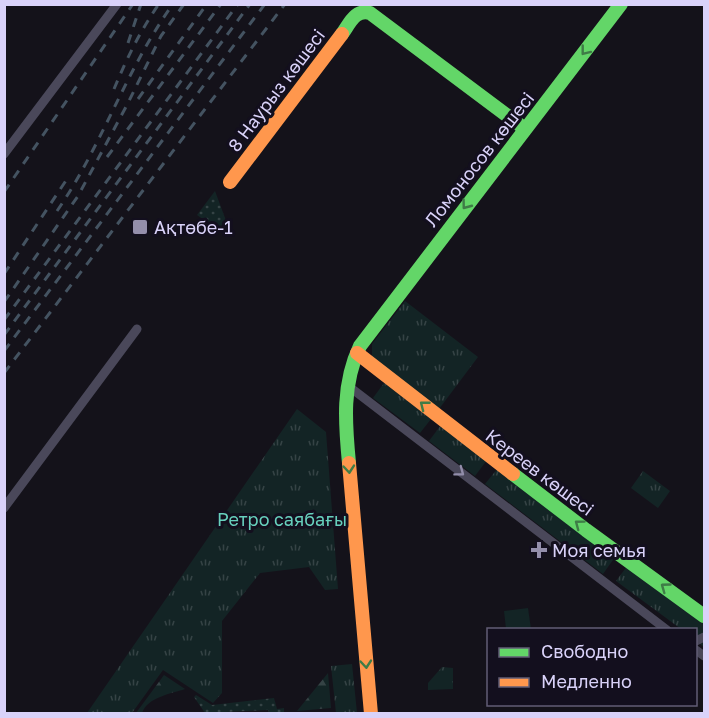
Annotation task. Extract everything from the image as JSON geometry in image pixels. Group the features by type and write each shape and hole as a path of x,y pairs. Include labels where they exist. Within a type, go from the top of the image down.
{"street":[{"path":"4,154 117,4"},
{"name":"Ломоносов көшесі","path":"371,714 346,428 347,385 357,353 366,336 621,4"},
{"name":"8 Наурыз көшесі","path":"230,182 357,13 363,11 370,13 525,129"},
{"path":"4,508 137,329"},
{"name":"Кереев көшесі","path":"357,353 577,523 704,616"},
{"path":"347,385 664,628"}],"green space":[{"path":"215,191 228,226 222,233 197,215"},
{"path":"405,301 478,357 439,409 372,356 372,344"},
{"path":"384,383 431,419 420,433 373,398"},
{"name":"Ретро саябағы","path":"297,409 326,432 338,589 325,590 309,567 260,573 222,621 222,693 213,703 163,670 132,713 87,713"},
{"path":"441,425 487,460 475,476 429,441"},
{"path":"498,468 615,557 603,574 485,484"},
{"path":"643,471 670,491 658,508 631,488"},
{"path":"628,565 704,623 704,647 697,642 697,628 680,628 616,581"},
{"path":"528,608 531,628 506,628 504,611"},
{"path":"352,664 357,713 336,713 331,666"},
{"path":"442,667 453,668 453,689 428,690 428,683"},
{"path":"328,673 331,708 297,711"},
{"path":"164,675 185,689 154,700 142,713 136,713"},
{"path":"196,695 212,705 274,698 277,709 284,708 284,713 269,713 268,710 205,713 194,697"}],"railway":[{"path":"4,192 133,4"},
{"path":"128,43 141,4"},
{"path":"114,89 134,45 159,4"},
{"path":"57,211 88,160 141,55 173,4"},
{"path":"4,302 78,196 161,36 184,4"},
{"path":"138,99 207,4"},
{"path":"107,157 221,4"},
{"path":"4,320 238,4"},
{"path":"4,335 250,4"},
{"path":"4,351 265,4"},
{"path":"4,373 285,4"},
{"path":"4,274 67,179"}],"traffic: fast":[{"path":"349,463 346,403 350,375 360,346 621,4"},
{"path":"342,34 357,15 370,13 525,129"},
{"path":"513,474 704,616"}],"traffic: slow":[{"path":"230,182 342,34"},
{"path":"357,353 513,474"},
{"path":"349,463 371,714"}],"place":[{"name":"Ақтөбе-1","path":"140,227"},
{"name":"Моя семья","path":"539,550"}]}
